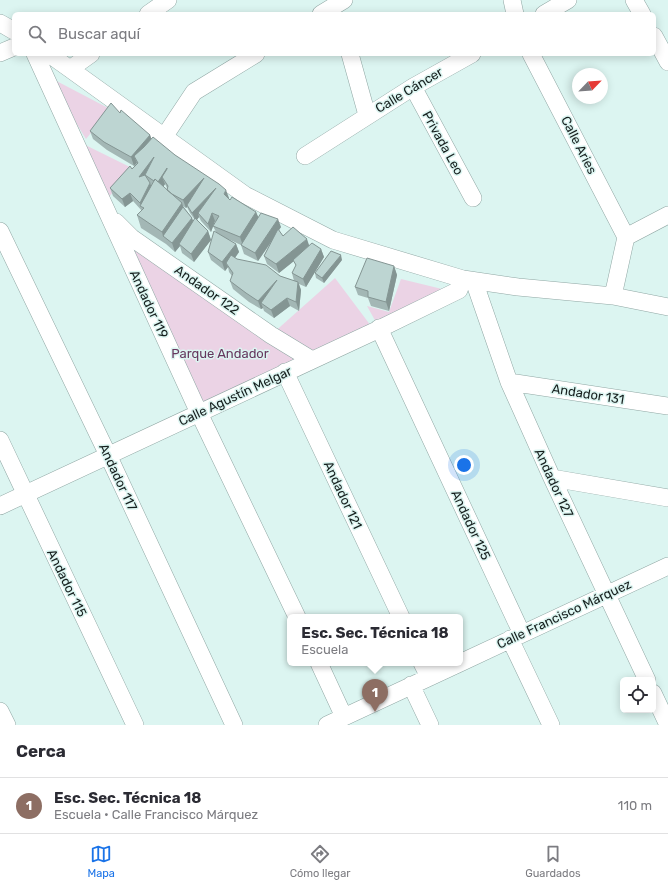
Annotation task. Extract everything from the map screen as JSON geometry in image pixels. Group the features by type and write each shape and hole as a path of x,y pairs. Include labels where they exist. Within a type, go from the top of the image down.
{"street":[{"path":"151,12 168,0"},
{"path":"512,0 515,12"},
{"path":"547,12 568,0"},
{"path":"634,0 641,12"},
{"path":"325,12 339,5"},
{"path":"0,23 12,30"},
{"path":"656,40 668,62"},
{"path":"0,53 12,48"},
{"name":"Andador 119","path":"35,56 199,413 296,614"},
{"path":"52,56 245,195 333,240 469,280 518,287 612,296 668,307"},
{"path":"70,68 88,56"},
{"path":"164,136 194,92 253,56"},
{"path":"351,56 368,115"},
{"name":"Calle Cáncer","path":"305,156 368,115 469,56"},
{"name":"Calle Aries","path":"532,56 626,237"},
{"name":"Privada Leo","path":"413,88 474,198"},
{"name":"Andador 122","path":"108,214 132,238 271,335 312,360"},
{"path":"612,296 626,237 668,215"},
{"name":"Andador 117","path":"0,231 108,455 234,725"},
{"name":"Calle Agustín Melgar","path":"0,506 459,290 469,280"},
{"name":"Andador 127","path":"469,280 509,382 606,595 646,677"},
{"name":"Andador 125","path":"379,328 516,637 551,725"},
{"name":"Andador 121","path":"285,372 400,614"},
{"name":"Andador 131","path":"509,382 668,406"},
{"name":"Andador 115","path":"0,440 135,725"},
{"path":"552,478 668,498"},
{"name":"Calle Francisco Márquez","path":"463,662 668,566"},
{"path":"320,666 344,717"},
{"name":"Calle Francisco Márquez","path":"327,725 411,685 426,670 445,666"},
{"path":"411,685 430,725"},
{"path":"656,699 668,724"},
{"path":"0,711 7,725"}],"green space":[{"path":"47,76 110,109 86,139"},
{"path":"63,134 134,169 107,199"},
{"name":"Parque Andador","path":"108,214 271,335 335,278 374,330 199,413"},
{"path":"401,279 442,289 377,324 367,306 389,312"}],"building":[{"path":"111,103 120,113 121,110 150,135 131,157 104,142 90,131"},
{"path":"153,137 175,155 219,184 226,190 224,194 230,200 232,197 256,212 240,237 213,226 219,216 212,213 208,224 198,213 216,188 192,213 187,205 204,178 183,200 167,190 168,186 162,177 167,168 158,182 155,179 154,181 145,175 150,183 140,203 130,193 122,199 110,188 130,166 132,169 138,163 134,156","holes":["154,157 145,175 139,177"]},
{"path":"155,179 182,203 162,232 137,215 144,208 140,206"},
{"path":"183,207 192,218 172,243 163,236"},
{"path":"261,213 278,219 255,253 241,245"},
{"path":"195,218 208,231 191,254 179,244"},
{"path":"293,227 307,239 276,264 264,256 278,229 283,236"},
{"path":"214,231 236,244 222,262 208,252"},
{"path":"312,243 321,249 303,279 292,273 296,265 293,260"},
{"path":"331,251 341,255 322,278 315,273"},
{"path":"231,255 237,259 266,265 280,276 298,282 296,302 287,298 271,310 261,303 277,280 258,301 246,293 230,281 233,273 226,263"},
{"path":"367,258 394,266 386,302 368,297 368,291 355,287"}],"place":[{"name":"Esc. Sec. Técnica 18","path":"375,712"}]}
